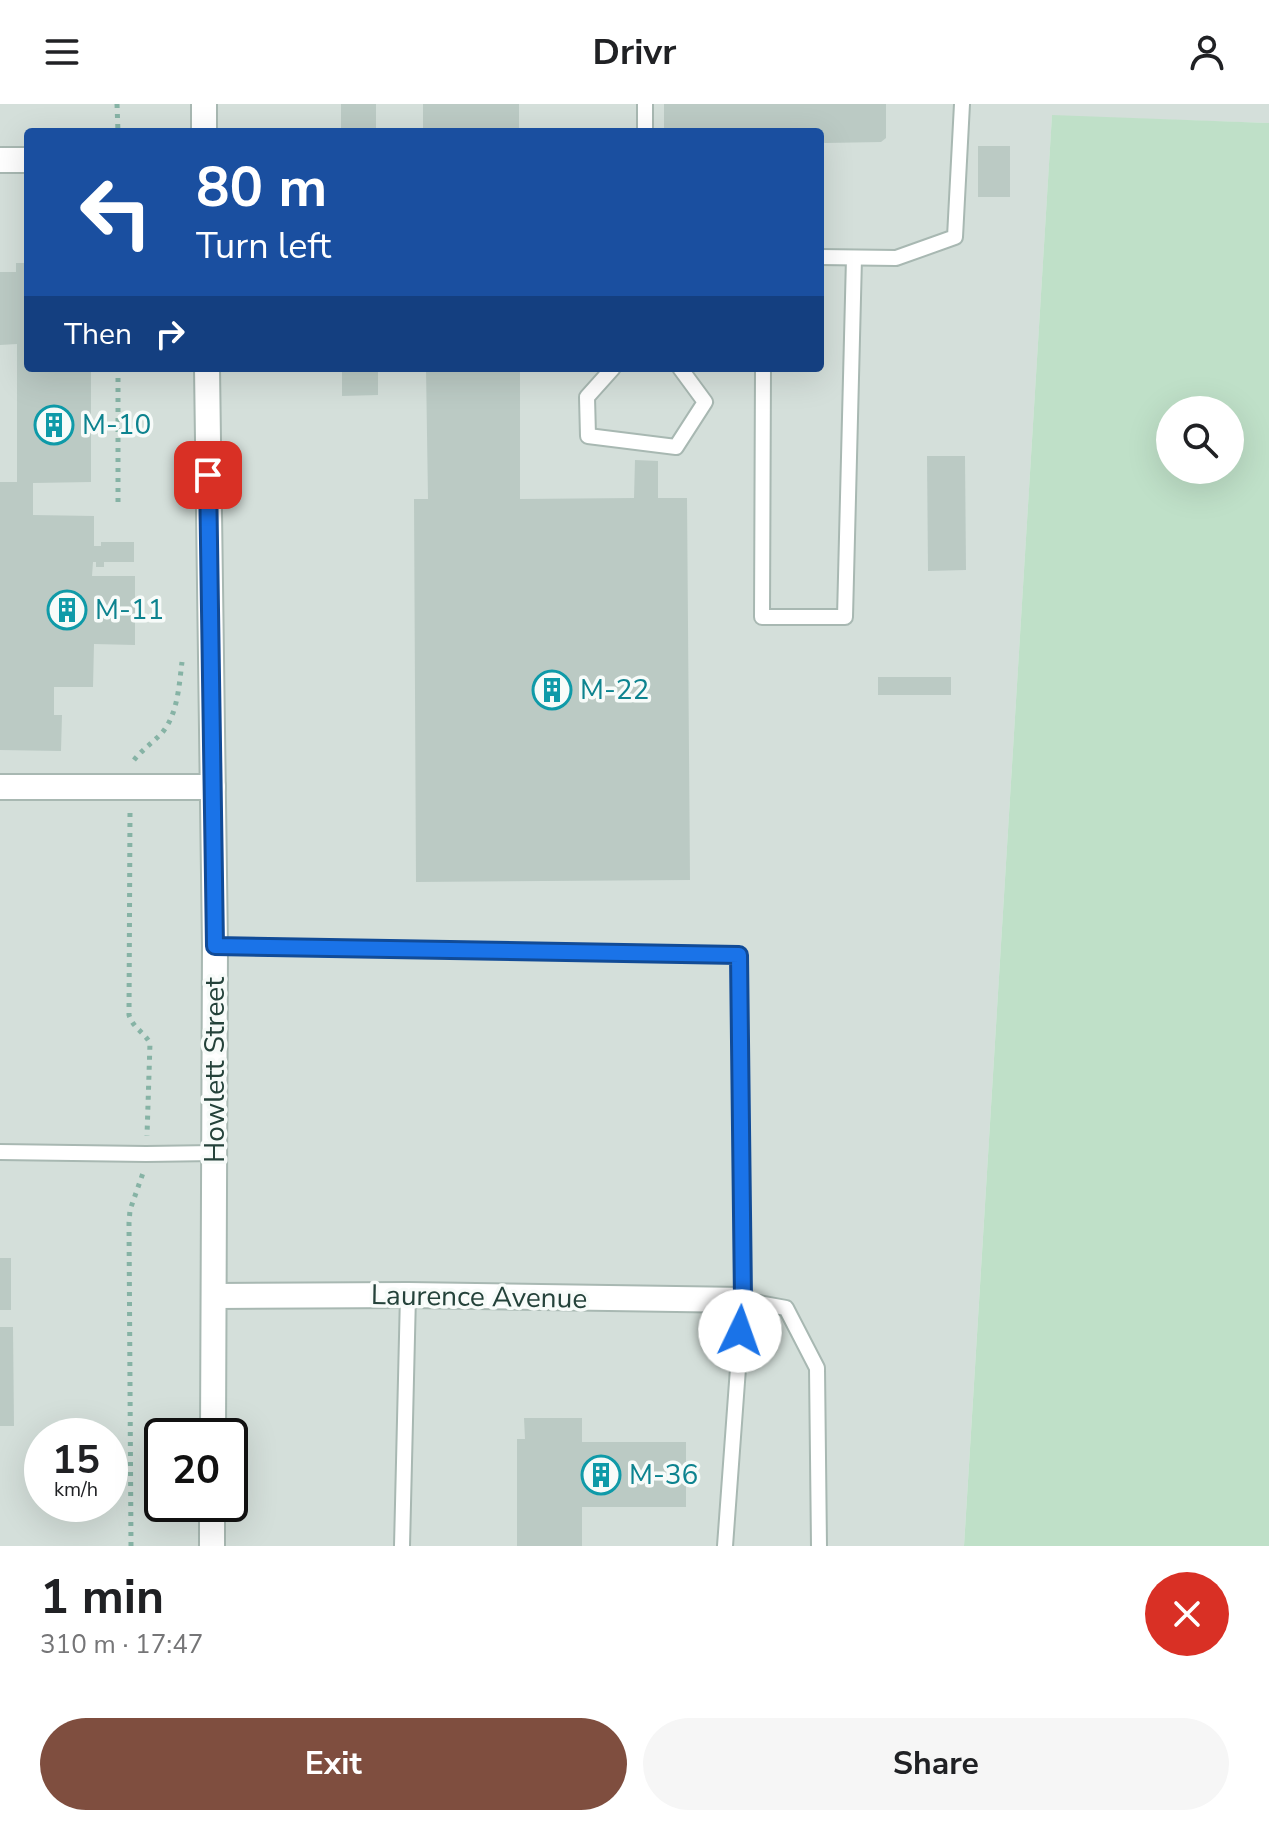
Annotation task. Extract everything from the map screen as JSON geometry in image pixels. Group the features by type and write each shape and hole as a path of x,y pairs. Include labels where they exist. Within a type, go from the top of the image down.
{"street":[{"path":"204,104 204,128"},
{"path":"0,160 24,160"},
{"name":"Howlett Street","path":"207,372 215,946 213,1418"},
{"path":"0,787 213,787"},
{"name":"Laurence Avenue","path":"215,1296 408,1295 743,1300"},
{"path":"212,1522 212,1546"}],"lane":[{"path":"645,104 645,128"},
{"path":"824,257 896,258 955,237 962,104"},
{"path":"763,372 762,617 845,617 854,258"},
{"path":"609,372 587,397 588,436 676,447 705,402 683,372"},
{"path":"215,946 739,955 743,1300 725,1546"},
{"path":"0,1152 215,1153"},
{"path":"402,1546 408,1295"},
{"path":"743,1300 786,1308 817,1368 819,1546"}],"path":[{"path":"117,104 118,128"},
{"path":"118,372 118,502"},
{"path":"131,1546 129,1223 130,1210 144,1172 150,1043 131,1023 129,1015 130,772 140,752 168,725 183,660"}],"shaded area":[{"path":"0,104 1269,104 1269,123 1052,116 964,1546 0,1546"}],"green space":[{"path":"1052,115 1269,123 1269,1546 964,1546"}],"building":[{"path":"341,104 376,104 376,128 341,128"},
{"path":"423,104 519,104 519,128 423,128"},
{"path":"664,104 886,104 886,138 881,142 825,143 824,128 664,128"},
{"path":"978,146 1010,146 1010,197 978,197"},
{"name":"M-11","path":"16,263 24,263 24,372 91,372 91,482 33,483 33,515 94,516 94,546 101,546 101,542 134,542 134,562 104,562 104,567 96,567 96,562 93,562 92,576 135,576 135,645 94,644 93,687 54,687 54,715 62,715 61,751 0,750 0,482 17,482 17,344 0,345 0,272 16,272"},
{"path":"342,372 378,372 378,395 342,396"},
{"name":"M-22","path":"426,372 520,372 520,499 634,498 635,460 658,461 658,498 687,498 690,880 416,882 414,499 428,499"},
{"path":"927,456 965,456 966,570 928,571"},
{"path":"878,677 951,677 951,695 878,695"},
{"path":"0,1258 11,1258 11,1310 0,1310"},
{"path":"0,1327 13,1327 14,1426 0,1426"},
{"name":"M-36","path":"524,1418 582,1418 582,1442 686,1442 686,1507 582,1507 582,1546 517,1546 517,1439 525,1439"}],"place":[{"name":"M-10","path":"54,425"},
{"name":"M-11","path":"67,610"},
{"name":"M-22","path":"552,690"},
{"name":"M-36","path":"601,1475"}],"route":[{"path":"208,475 215,946 739,955 743,1300 740,1331"}]}
